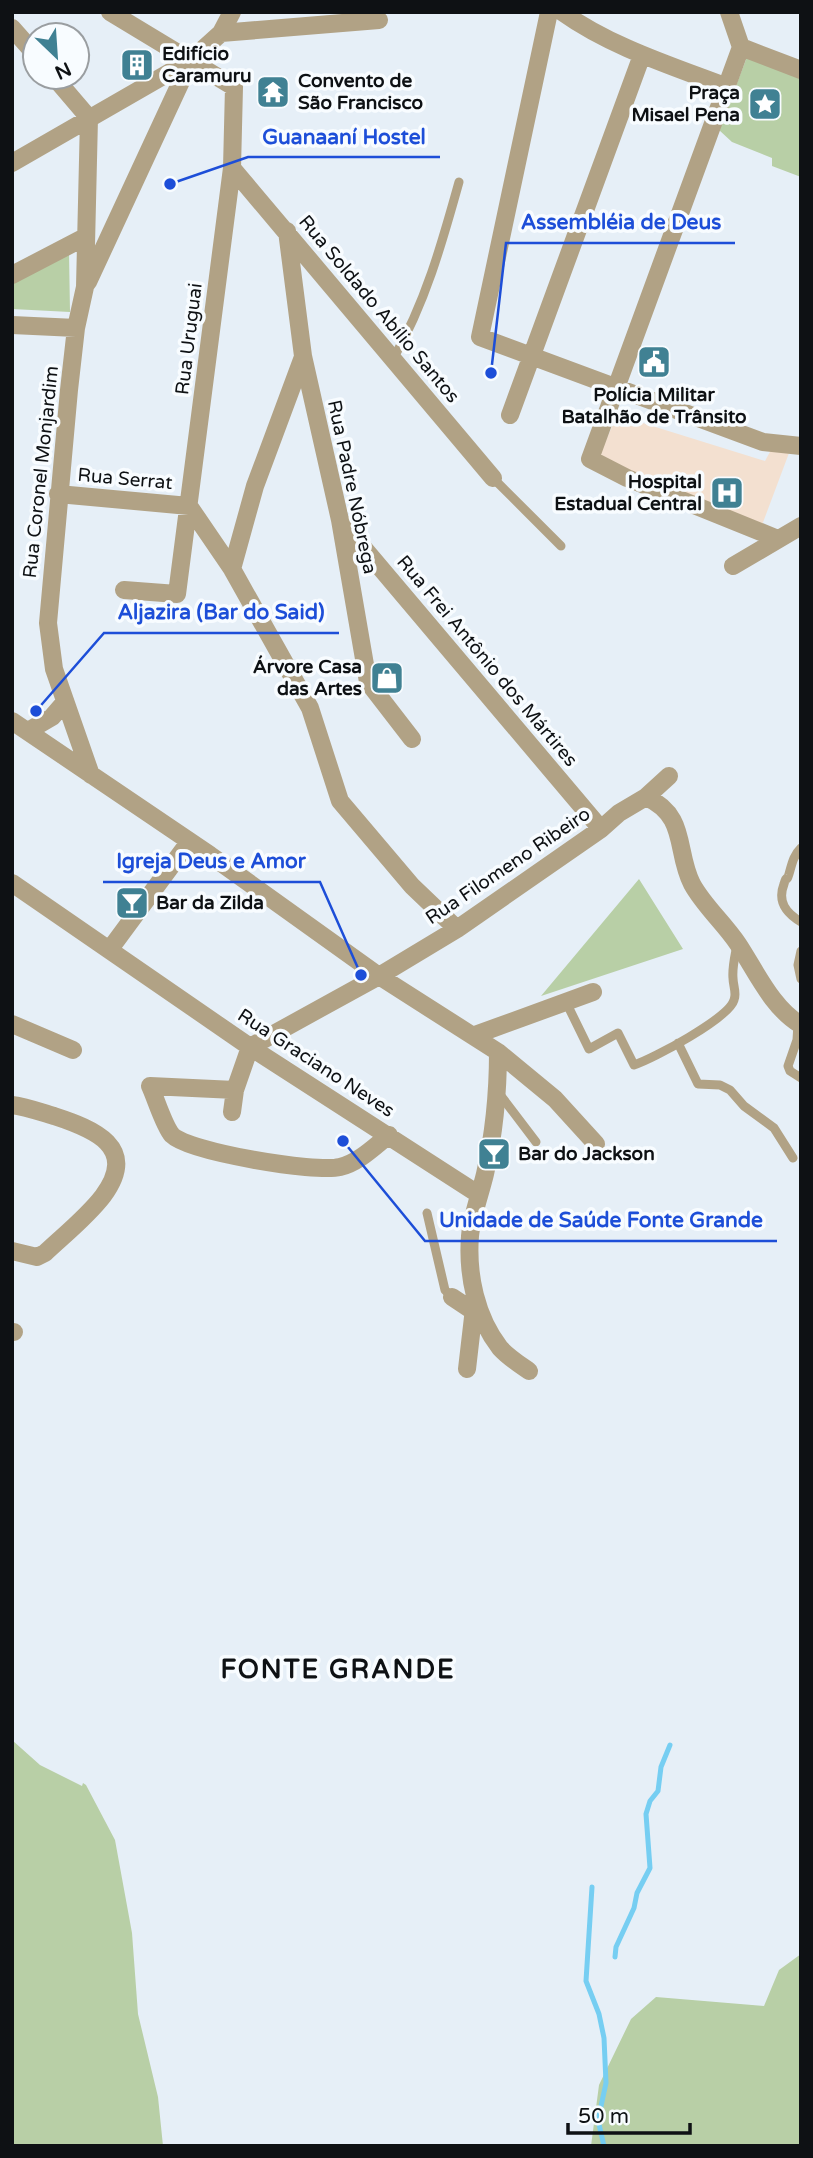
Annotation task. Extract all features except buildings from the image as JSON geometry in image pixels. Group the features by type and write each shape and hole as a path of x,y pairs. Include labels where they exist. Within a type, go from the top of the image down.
{"street":[{"path":"110,12 191,60"},
{"path":"12,163 191,60 221,33 232,12"},
{"path":"549,12 480,337 763,442 801,446"},
{"path":"562,12 642,55 727,87"},
{"path":"728,13 741,47 590,459 627,478 778,539"},
{"path":"221,33 379,20"},
{"path":"741,47 801,70"},
{"path":"510,415 642,55"},
{"name":"Rua Uruguai","path":"124,590 177,594 232,169 234,87 191,60"},
{"name":"Rua Coronel Monjardim","path":"85,287 191,60"},
{"path":"66,91 89,118"},
{"name":"Rua Coronel Monjardim","path":"89,118 85,287 76,328 58,494 48,623 54,669 91,775"},
{"name":"Rua Soldado Abílio Santos","path":"232,169 493,478"},
{"name":"Rua Padre Nóbrega","path":"286,231 303,356 340,520 368,682 412,738"},
{"path":"12,275 86,237"},
{"path":"12,325 76,328"},
{"path":"232,569 256,486 303,356"},
{"name":"Rua Serrat","path":"58,494 189,506"},
{"path":"189,506 232,569 310,708 340,801 412,886 457,929"},
{"name":"Rua Frei Antônio dos Mártires","path":"340,520 601,829"},
{"path":"733,566 801,526"},
{"path":"20,726 52,717 65,702"},
{"path":"20,726 379,976 475,1035 555,1099 596,1144"},
{"name":"Rua Filomeno Ribeiro","path":"250,1047 379,976 457,929 620,813 653,800 669,776"},
{"path":"653,800 670,816 681,839 688,875 694,887 769,992 799,1024"},
{"path":"110,949 190,842"},
{"name":"Rua Graciano Neves","path":"12,883 250,1047 478,1194"},
{"path":"475,1035 593,992"},
{"path":"12,1024 73,1050"},
{"path":"232,1112 234,1090 250,1047"},
{"path":"467,1369 474,1306 470,1236 484,1176 498,1092 498,1052"},
{"path":"234,1090 150,1086 173,1136 196,1147 290,1166 340,1167 356,1161 389,1135"},
{"path":"12,1105 98,1132 111,1145 115,1161 112,1180 102,1197 41,1256 12,1251"},
{"path":"452,1297 474,1306 501,1349 529,1371"}],"lane":[{"path":"393,359 405,338 437,261 459,182"},
{"path":"493,478 561,546"},
{"path":"801,848 794,857 784,883 782,901 785,910 801,922"},
{"path":"566,1002 589,1049 618,1033 634,1065 652,1059 723,1014 732,1005 735,999 733,978 737,944"},
{"path":"801,951 798,965 801,979"},
{"path":"799,1024 797,1040 788,1066 790,1071 801,1078"},
{"path":"678,1043 698,1084 720,1085 730,1090 774,1128 793,1158"},
{"path":"498,1092 536,1142"},
{"path":"427,1213 445,1290 452,1297"}],"shaded area":[{"name":"Hospital Estadual Central","path":"617,415 765,461 771,450 789,453 762,525 597,461"}],"green space":[{"name":"Praça Misael Pena","path":"747,57 801,77 801,177 772,166 772,158 732,142 719,130"},
{"path":"69,252 70,312 12,309 12,279"},
{"path":"639,879 683,949 541,996"},
{"path":"12,1740 40,1765 82,1786 83,1783 86,1785 115,1840 132,1933 138,2014 158,2097 163,2146 12,2146"},
{"path":"801,1954 801,2146 591,2146 599,2085 631,2019 656,1997 764,2006 779,1970"}],"waterway":[{"path":"615,1957 616,1947 634,1908 637,1893 650,1868 646,1814 650,1801 658,1791 661,1767 670,1745"},
{"path":"592,1887 586,1981 599,2014 604,2038 606,2083 598,2120 604,2146"}],"place":[{"name":"Edifício Caramuru","path":"137,65"},
{"name":"Convento de São Francisco","path":"273,92"},
{"name":"Praça Misael Pena","path":"765,104"},
{"name":"Guanaaní Hostel","path":"170,184"},
{"name":"Polícia Militar Batalhão de Trânsito","path":"654,362"},
{"name":"Assembléia de Deus","path":"491,373"},
{"name":"Hospital Estadual Central","path":"727,493"},
{"name":"Árvore Casa das Artes","path":"387,678"},
{"name":"Aljazira (Bar do Said)","path":"36,711"},
{"name":"Bar da Zilda","path":"132,903"},
{"name":"Igreja Deus e Amor","path":"361,975"},
{"name":"Unidade de Saúde Fonte Grande","path":"343,1141"},
{"name":"Bar do Jackson","path":"494,1154"}],"district":[{"name":"FONTE GRANDE","path":"338,1669"}]}
